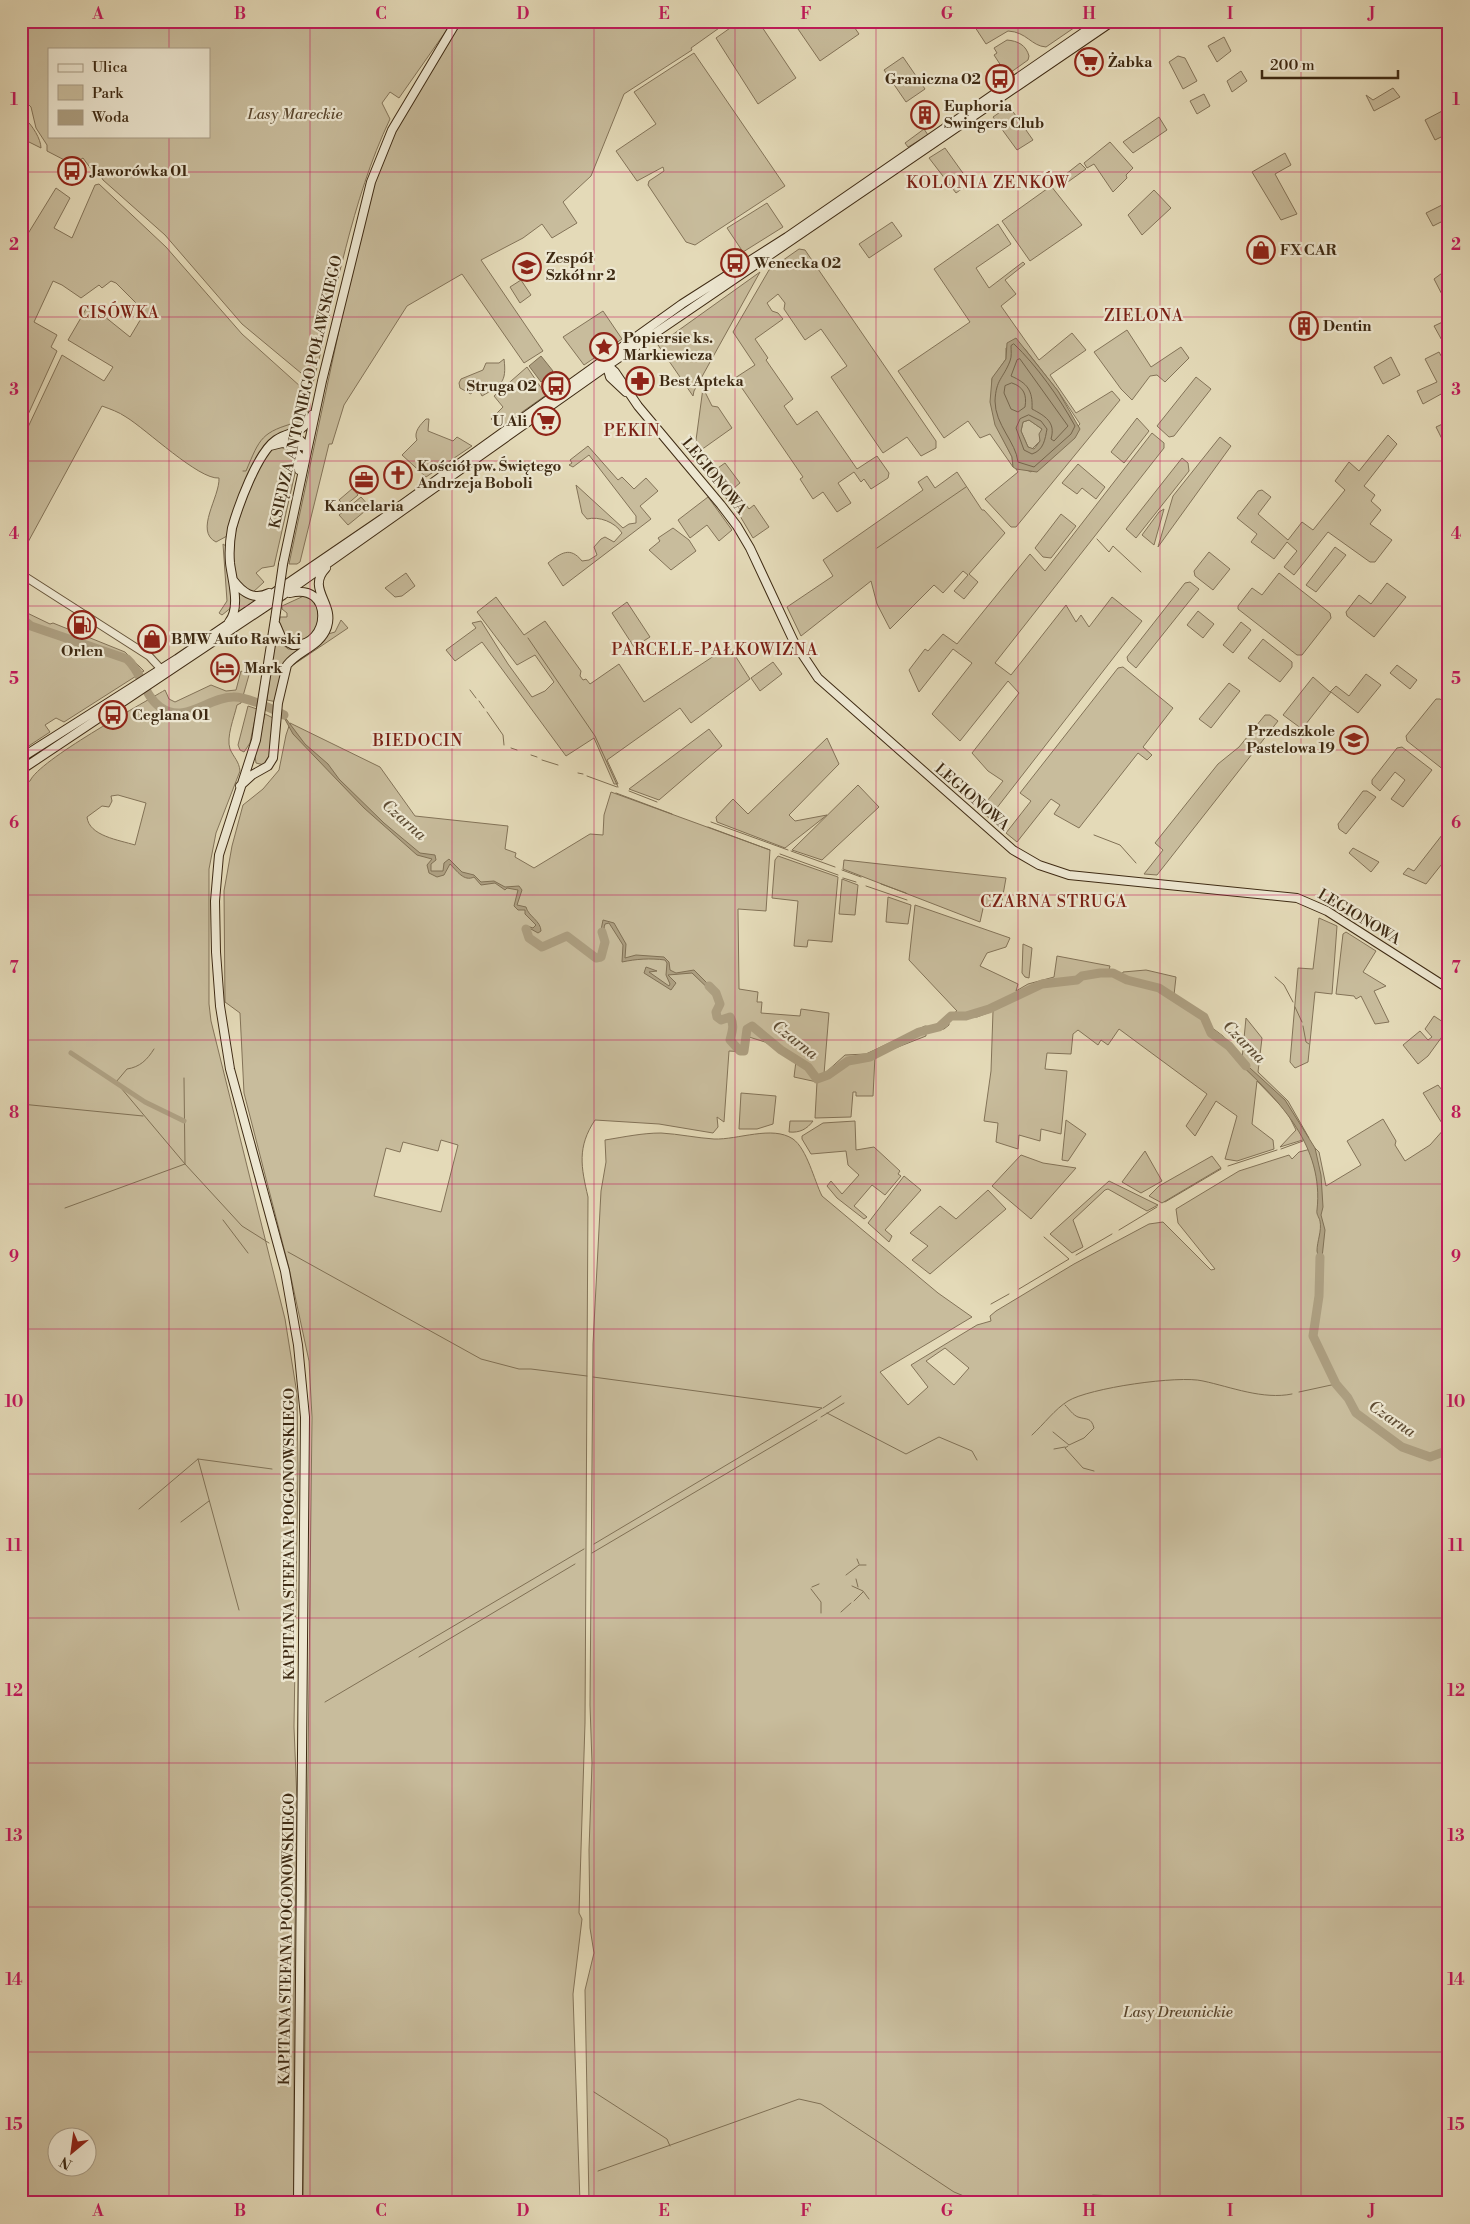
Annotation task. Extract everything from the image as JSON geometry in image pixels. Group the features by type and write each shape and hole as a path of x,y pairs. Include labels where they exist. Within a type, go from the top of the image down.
{"main road":[{"name":"KSIĘDZA ANTONIEGO POŁAWSKIEGO","path":"239,788 249,760 260,716 283,564 316,406 359,224 376,166 404,108 457,21"},
{"path":"21,758 150,681 335,560 605,363 682,304 870,180 1100,21"},
{"path":"150,681 161,669 395,510 605,363 1113,21"},
{"name":"LEGIONOWA","path":"605,363 610,377 632,397 737,526 750,548 794,642 818,678 1013,850 1039,865 1069,875 1296,898 1327,911 1449,989"},
{"path":"226,625 234,613 230,554 232,528 260,460 268,447 286,440 304,428 316,406"},
{"path":"286,440 307,447"},
{"path":"286,440 299,456 300,480"},
{"path":"239,788 252,775 264,768 273,758 278,704 287,665 317,642 326,630 328,612 318,586 319,579 335,560"},
{"path":"233,580 242,591 252,596 264,595 287,584"},
{"path":"275,619 280,637 292,645 309,641 321,627 322,610 314,595 304,591 283,595"},
{"path":"21,770 136,689"},
{"path":"249,760 256,767 264,768"},
{"name":"KAPITANA STEFANA POGONOWSKIEGO","path":"239,788 224,835 218,863 215,918 220,1006 230,1069 290,1295 301,1365 305,1417 298,2203"}],"street":[{"path":"21,574 149,656 161,669"}],"green space":[{"name":"Lasy Mareckie","path":"21,21 453,21 399,98 390,92 382,103 390,119 376,150 355,215 313,383 242,324 165,235 103,180 101,176 94,173 83,158 80,160 79,166 76,166 47,151 47,145 36,128 31,107 21,97"},
{"path":"462,21 729,21 691,48 692,50 624,94 591,176 563,202 577,223 552,238 542,224 523,238 481,260 543,351 524,363 462,274 407,306 344,405 332,444 329,444 300,562 289,564 362,223 379,168 396,129"},
{"path":"740,21 758,21 796,78 758,104 716,38"},
{"path":"809,21 850,21 859,34 820,61 798,29"},
{"path":"971,21 1084,21 1046,47 1036,44 1020,34 1008,31 986,44"},
{"path":"1224,37 1231,51 1217,62 1208,46"},
{"path":"1007,40 1021,44 1029,56 1028,60 1007,75 994,55 997,53 994,48"},
{"path":"694,53 785,186 695,245 686,242 648,185 649,181 664,171 663,167 637,181 616,151 656,124 634,92"},
{"path":"1178,56 1185,58 1197,81 1183,89 1169,62"},
{"path":"903,57 925,89 906,102 884,70"},
{"path":"1241,71 1247,81 1232,92 1227,81"},
{"path":"1393,88 1400,97 1374,111 1366,95 1373,100"},
{"path":"1204,94 1210,106 1197,114 1190,101"},
{"path":"1009,106 1033,140 1017,150 993,117"},
{"path":"1446,109 1449,114 1449,133 1435,140 1425,120"},
{"path":"1159,117 1167,130 1133,153 1123,142"},
{"path":"26,120 36,132 41,148 21,138 21,125"},
{"path":"924,129 928,135 908,147 905,143"},
{"path":"1110,142 1133,168 1126,175 1127,178 1113,192 1094,164 1087,168 1084,163"},
{"path":"945,148 970,183 956,193 929,158"},
{"path":"1285,153 1291,165 1275,174 1297,214 1281,220 1252,172"},
{"path":"1080,163 1086,169 1062,188 1061,178"},
{"path":"99,184 166,247 242,334 311,396 308,412 303,420 304,423 278,435 264,445 227,536 216,542 210,537 207,530 219,478 199,471 186,463 135,423 117,412 102,406 21,555 21,442 62,355 104,381 113,367 68,340 89,304 130,337 145,312 116,283 111,281 102,288 99,285 81,298 53,281 34,322 57,335 51,347 57,351 21,430 21,245 56,188 70,198 54,228 72,238 95,185"},
{"path":"1051,186 1082,225 1030,261 1002,221"},
{"path":"1154,190 1171,208 1142,235 1128,215"},
{"path":"1448,202 1449,218 1433,226 1426,213"},
{"path":"767,203 783,227 743,252 727,228"},
{"path":"892,222 902,236 869,258 859,244"},
{"path":"998,224 1011,244 976,268 989,288 1023,262 1025,264 1005,280 1016,294 1001,306 1039,360 1072,333 1086,350 1050,375 1076,413 1112,391 1120,400 1016,527 1011,527 985,499 1018,472 1016,469 1023,468 1031,472 1080,424 1058,391 1025,349 1022,347 1006,348 1006,359 992,379 992,388 1002,437 1012,457 1013,467 990,434 980,438 968,421 944,438 898,371 970,322 934,269"},
{"path":"799,249 805,250 936,441 936,448 921,456 907,437 883,453 831,377 847,366 821,329 805,340 784,309 785,303 778,294 767,303 772,311 778,313 783,319 755,339 768,358 766,360 793,399 784,406 797,425 817,411 857,469 877,456 889,473 888,478 871,489 864,479 861,482 854,472 838,483 851,503 837,512 823,492 813,499 800,479 803,477 735,378 755,365 733,332 769,270"},
{"path":"1449,268 1449,308 1434,279"},
{"path":"760,272 694,391 693,396 658,345"},
{"path":"521,280 531,295 520,303 510,287"},
{"path":"603,311 622,339 584,365 563,337"},
{"path":"1449,319 1449,341 1444,344 1434,326"},
{"path":"1127,330 1151,367 1181,347 1189,358 1165,382 1157,375 1150,376 1132,400 1121,389 1094,352"},
{"path":"1439,352 1449,370 1449,404 1443,393 1423,404 1417,391 1437,382 1425,359"},
{"path":"1391,357 1400,375 1383,384 1374,367"},
{"path":"504,359 503,378 494,389 482,396 477,386 471,394 460,388 459,383 461,379 483,370 486,363 499,363"},
{"path":"527,367 546,395 501,427 491,419 503,407 494,396"},
{"path":"1196,377 1211,389 1174,436 1169,437 1157,426"},
{"path":"703,388 712,406 718,407 732,428 694,455"},
{"path":"1137,418 1149,431 1124,463 1111,452"},
{"path":"426,419 429,419 428,431 453,441 457,437 472,446 426,477 402,455 417,440 417,431"},
{"path":"1029,420 1042,429 1040,441 1032,449 1028,447 1021,431 1023,422"},
{"path":"1449,421 1449,453 1436,427"},
{"path":"1152,433 1164,443 1164,448 995,663 1011,675 1066,605 1076,622 1081,615 1089,627 1112,597 1142,621 989,818 980,810 1003,781 988,771 972,753 1019,693 1008,681 960,741 932,714 972,663 953,649 919,692 909,670 925,649 928,651 943,634 957,644 1030,554 1045,571"},
{"path":"1388,435 1397,444 1364,486 1375,495 1371,501 1381,510 1370,524 1392,540 1375,562 1370,562 1328,532 1294,575 1284,567 1297,551 1287,542 1274,559 1251,542 1257,534 1237,518 1258,491 1262,490 1271,497 1258,514 1288,540 1302,522 1313,530 1345,490 1335,481 1349,462 1359,471"},
{"path":"1220,437 1231,446 1158,547 1173,496"},
{"path":"285,446 295,453 296,469 274,566 262,568 256,573 264,582 252,593 239,584 233,571 234,538 245,501 265,456 271,449"},
{"path":"588,446 618,480 622,477 634,489 646,478 658,491 640,506 651,519 563,586 548,563 557,556 569,552 578,556 582,561 589,560 597,555 594,547 601,539 605,537 614,542 622,533 606,521 597,518 587,519 582,513 576,485 623,528 629,524 636,523 636,516 589,455 573,467 569,465 572,463 570,460"},
{"path":"1182,458 1188,463 1189,471 1136,538 1126,529"},
{"path":"725,463 740,483 734,488 749,509 754,505 769,527 753,538 740,516 708,475"},
{"path":"1078,464 1105,487 1096,499 1082,488 1077,494 1062,483"},
{"path":"957,472 982,510 1005,533 969,574 978,582 964,599 954,591 968,575 963,571 943,593 934,585 890,629 877,604 871,581 801,636 787,607 833,576 823,560 923,490 918,482 927,476 935,488"},
{"path":"353,488 358,495 345,506 339,500"},
{"path":"361,497 370,507 348,525 339,515"},
{"path":"708,497 732,530 719,541 707,525 690,538 678,520"},
{"path":"1164,509 1154,545 1142,535 1159,512"},
{"path":"1061,514 1076,526 1051,558 1043,557 1035,548"},
{"path":"673,528 689,540 696,551 671,570 649,550 660,541 658,538"},
{"path":"223,544 226,546 232,607 222,615 219,613 227,601"},
{"path":"1335,547 1346,555 1316,592 1306,585"},
{"path":"1209,552 1230,569 1213,590 1195,576 1194,571"},
{"path":"406,573 415,586 402,596 395,597 385,588"},
{"path":"1279,573 1330,613 1331,618 1302,655 1297,655 1238,609 1238,606 1252,588 1262,595"},
{"path":"1190,582 1199,589 1136,668 1128,661 1127,657 1185,583"},
{"path":"1387,583 1406,597 1374,637 1347,616 1346,612 1359,595 1371,604"},
{"path":"236,589 259,598 238,613"},
{"path":"306,595 318,607 318,625 312,635 298,643 285,638 279,626 280,617 287,617 287,613 282,609 282,606"},
{"path":"496,597 524,635 545,621 581,671 580,676 583,680 586,679 590,684 619,664 644,702 729,646 750,679 691,723 680,708 607,760 618,784 614,784 594,738 566,756 482,642 455,661 446,650 476,628 472,623 481,621 508,664 532,697 545,691 554,682 535,655 517,665 477,612"},
{"path":"627,602 650,637 634,647 612,613"},
{"path":"21,610 50,624 53,623 125,652 144,671 64,722 56,718 45,725 50,732 21,751"},
{"path":"1198,611 1214,624 1203,638 1187,625"},
{"path":"341,620 348,628 290,667 321,644 328,634 335,632"},
{"path":"1241,622 1251,630 1233,653 1223,645"},
{"path":"275,637 288,649 302,650 292,657 277,702 267,700"},
{"path":"1263,639 1292,662 1292,667 1280,682 1248,658"},
{"path":"773,662 782,674 760,691 751,678"},
{"path":"1397,665 1417,680 1410,689 1390,673"},
{"path":"1123,667 1173,708 1143,747 1152,755 1147,760 1138,753 1079,828 1054,814 1060,805 1051,799 1017,842 1006,833 1031,801 1020,793 1118,668"},
{"path":"241,671 249,675 241,703 237,705 229,739 230,749 240,771 216,833 209,869 209,1004 211,1021 285,1319 297,1394 298,1468 294,1727 297,1801 294,1994 294,2203 21,2203 21,785 30,781 51,760 70,747 165,690 169,699 175,702 211,685 226,691 236,690","holes":["118,795 146,803 135,845 99,833 93,829 87,817 102,806 109,807 112,801 111,796"]},
{"path":"1366,674 1381,685 1358,713 1331,692 1302,729 1283,715 1313,677 1330,692 1336,686 1349,696"},
{"path":"1229,683 1240,691 1211,728 1199,719"},
{"path":"1436,699 1440,699 1449,705 1449,774 1407,741 1406,736"},
{"path":"248,706 257,709 250,743 244,752 240,750 238,745"},
{"path":"265,714 273,718 270,757 264,765 256,763 255,756"},
{"path":"1265,715 1270,715 1278,721 1157,875 1144,874 1163,850 1155,843 1218,764 1239,747"},
{"path":"290,723 380,767 415,816 508,826 505,849 516,853 515,857 534,868 590,834 603,835 604,815 611,792 770,850 766,911 738,909 739,989 758,992 757,1002 762,1002 761,1013 800,1016 801,1009 829,1013 824,1074 845,1055 866,1054 925,1026 932,1027 957,1011 909,960 915,905 1010,938 1006,947 987,953 980,966 1018,984 1016,991 1028,984 1054,977 1057,956 1110,966 1109,970 1122,974 1123,972 1146,970 1176,977 1174,995 1208,1018 1211,1027 1223,1036 1242,1059 1246,1018 1262,1038 1258,1072 1288,1101 1309,1138 1280,1147 1296,1130 1287,1112 1257,1081 1252,1124 1273,1140 1274,1149 1237,1161 1225,1159 1237,1116 1216,1101 1195,1136 1186,1126 1207,1094 1119,1029 1108,1045 1101,1040 1098,1045 1078,1030 1073,1034 1071,1054 1047,1053 1045,1069 1067,1071 1061,1134 1041,1129 1040,1141 1019,1135 1018,1149 996,1142 998,1123 984,1121 991,1071 993,1011 977,1017 958,1017 949,1021 949,1025 944,1029 926,1031 926,1036 875,1056 873,1096 856,1096 856,1092 853,1092 851,1117 815,1118 817,1082 794,1077 796,1061 765,1042 749,1037 747,1052 729,1051 724,1122 717,1117 718,1127 713,1133 659,1124 595,1120 585,1139 582,1157 588,1197 585,1723 579,1913 582,1919 573,1994 580,2203 303,2203 312,1417 309,1361 289,1268 244,1093 240,1013 225,1002 224,891 232,846 243,805 263,789 279,770","holes":["441,1140 458,1145 441,1212 374,1196 386,1148 400,1152 403,1142 438,1151"]},
{"path":"709,729 722,746 659,800 629,789"},
{"path":"827,738 839,764 789,815 795,821 827,815 785,848 717,822 716,817 733,799 748,814"},
{"path":"1402,747 1432,770 1403,807 1391,799 1405,780 1395,772 1380,791 1372,784 1372,780 1397,748"},
{"path":"858,785 879,807 822,860 792,850"},
{"path":"1363,791 1367,791 1376,797 1346,834 1339,829 1338,824"},
{"path":"1449,826 1449,855 1426,884 1403,874 1408,868 1414,871"},
{"path":"1353,848 1379,862 1371,872 1349,853"},
{"path":"778,856 838,877 832,942 808,940 807,947 794,946 798,901 772,898 775,860"},
{"path":"844,860 1006,878 1001,906 984,904 980,922 843,869"},
{"path":"842,879 858,885 855,915 839,914"},
{"path":"888,897 911,905 908,924 886,922"},
{"path":"1319,918 1337,926 1332,994 1315,992 1308,1062 1295,1068 1290,1062 1298,968 1313,969"},
{"path":"1346,932 1376,951 1363,972 1386,986 1374,991 1389,1022 1375,1024 1361,996 1356,999 1354,996 1336,994 1343,934"},
{"path":"1023,944 1032,948 1029,978 1025,977 1022,973"},
{"path":"1434,1016 1449,1026 1449,1037 1444,1034 1428,1056 1418,1064 1403,1045 1420,1031 1428,1040 1432,1037 1425,1029"},
{"name":"Lasy Drewnickie","path":"1438,1085 1449,1099 1449,1125 1446,1128 1449,1132 1449,2203 589,2203 585,1990 594,1953 590,1928 589,1850 592,1763 590,1705 593,1344 601,1191 606,1162 605,1140 640,1134 661,1133 723,1139 775,1133 793,1139 806,1157 822,1196 938,1293 972,1317 880,1372 908,1405 928,1387 911,1365 977,1325 991,1321 990,1316 996,1311 1074,1264 1149,1224 1163,1222 1211,1270 1215,1269 1178,1223 1176,1209 1239,1171 1289,1155 1292,1159 1299,1152 1315,1148 1319,1152 1326,1186 1361,1165 1347,1141 1383,1119 1405,1161 1430,1145 1445,1128 1423,1093","holes":["945,1348 969,1368 954,1385 926,1361"]},
{"path":"741,1093 776,1096 773,1124 757,1129 739,1129"},
{"path":"1066,1120 1086,1134 1068,1161 1062,1160"},
{"path":"790,1121 813,1121 803,1130 789,1132"},
{"path":"855,1121 856,1150 874,1147 900,1171 898,1174 901,1176 885,1195 872,1185 854,1206 867,1217 864,1219 837,1198 827,1186 831,1181 842,1194 859,1175 848,1165 846,1151 811,1154 802,1139 802,1136 823,1123"},
{"path":"1145,1151 1162,1181 1141,1193 1122,1182"},
{"path":"1021,1155 1043,1163 1076,1168 1031,1219 992,1186"},
{"path":"1212,1156 1221,1168 1162,1203 1149,1196 1159,1186"},
{"path":"904,1176 921,1190 885,1230 892,1236 889,1242 868,1223"},
{"path":"1109,1181 1158,1205 1147,1211 1108,1189 1105,1190 1073,1220 1083,1247 1072,1253 1050,1234"},
{"path":"988,1190 1006,1209 930,1274 912,1260 928,1246 910,1233 940,1206 956,1219"}],"water":[{"path":"1016,338 1058,391 1080,429 1075,438 1037,472 1013,467 1012,457 995,425 990,402 992,378 1006,359 1007,343","holes":["1029,420 1042,429 1039,434 1040,441 1034,449 1028,447 1021,431 1023,422"]},
{"path":"541,356 553,371 541,382 529,366"},
{"path":"281,712 305,744 328,764 339,779 384,823 420,853 435,855 436,860 431,864 431,871 443,871 444,863 449,859 462,872 474,875 481,882 494,881 505,887 519,886 522,890 517,905 526,907 539,924 541,931 538,933 531,929 529,930 531,937 527,939 524,927 533,928 536,925 525,914 525,910 518,910 514,906 518,890 507,888 505,890 495,883 481,885 474,877 467,878 461,875 450,864 444,875 437,877 429,873 427,865 432,859 417,855 364,808 293,734"},
{"path":"603,920 614,923 626,944 625,958 636,955 664,957 669,962 670,970 676,973 694,970 717,993 715,995 692,973 668,975 676,983 671,990 644,973 646,967 657,971 649,972 669,986 666,975 667,963 665,960 643,959 622,962 623,945 609,923 605,924 604,927 606,943 604,943 601,930"},
{"path":"1239,1058 1285,1100 1315,1148 1321,1175 1323,1207 1321,1215 1325,1230 1321,1267 1318,1265 1317,1251 1320,1221 1317,1213 1317,1187 1314,1166 1296,1127 1269,1093 1238,1062"}],"waterway":[{"path":"243,471 246,471 263,438 276,429 298,422"},
{"path":"877,548 966,487"},
{"path":"1097,539 1109,552 1113,546 1141,572"},
{"name":"Czarna","path":"21,618 31,626 127,659 136,670 150,697 160,707 169,712 187,712 224,698 238,697 266,706 284,715"},
{"path":"528,638 595,736 618,787"},
{"path":"470,690 476,698"},
{"path":"479,701 484,708"},
{"path":"487,712 503,735 504,745"},
{"path":"511,748 517,750"},
{"path":"531,755 537,757"},
{"path":"542,760 558,765"},
{"path":"578,773 583,774"},
{"path":"587,776 617,787"},
{"path":"629,791 657,802"},
{"path":"616,793 672,814"},
{"path":"711,822 788,850"},
{"path":"708,827 770,850"},
{"path":"1094,835 1120,845 1136,863"},
{"path":"791,851 835,867"},
{"path":"780,854 838,875"},
{"path":"842,870 861,877"},
{"path":"843,878 856,882"},
{"path":"881,884 906,893"},
{"path":"866,886 907,900"},
{"name":"Czarna","path":"526,929 529,938 542,947 567,936 596,958 601,957 605,942 602,932"},
{"name":"Czarna","path":"709,986 716,993 720,1004 716,1012 717,1017 721,1020 730,1017 733,1026 730,1040 740,1051 744,1051 747,1029 752,1026 781,1050 808,1067 817,1079 828,1075 848,1061 870,1057 919,1032 939,1027 951,1016 966,1016 989,1009 1042,984 1077,980 1082,976 1100,973 1113,973 1127,980 1159,988 1204,1017 1211,1033 1229,1046 1246,1066"},
{"path":"1275,977 1284,985 1293,1002"},
{"path":"1295,1007 1302,1022"},
{"path":"1303,1026 1306,1042 1309,1044"},
{"path":"65,1208 185,1164 116,1082 127,1069 136,1067 143,1062 154,1049"},
{"path":"71,1053 145,1102 184,1121"},
{"path":"184,1078 185,1164 242,1226 269,1243"},
{"path":"21,1104 143,1116"},
{"path":"1281,1149 1303,1141"},
{"path":"1228,1166 1277,1150"},
{"path":"1165,1202 1221,1169"},
{"path":"1119,1230 1157,1207"},
{"path":"223,1220 248,1253"},
{"path":"1076,1255 1112,1234"},
{"path":"1019,1289 1069,1259 1044,1237"},
{"path":"288,1252 481,1359 519,1369 587,1376"},
{"name":"Czarna","path":"1320,1257 1319,1296 1313,1336 1336,1384 1348,1398 1356,1413 1402,1447 1430,1457 1449,1450"},
{"path":"991,1304 1009,1294"},
{"path":"593,1377 822,1408 594,1544"},
{"path":"1032,1435 1054,1412 1068,1401 1079,1396 1114,1387 1155,1381 1191,1380 1258,1394 1292,1394"},
{"path":"1299,1392 1336,1384"},
{"path":"823,1408 841,1396"},
{"path":"821,1417 844,1403"},
{"path":"1053,1432 1069,1445 1084,1438 1094,1428 1090,1420 1076,1416 1065,1405"},
{"path":"827,1413 906,1454 939,1437 972,1451 977,1460"},
{"path":"592,1553 817,1420"},
{"path":"1068,1446 1065,1448 1083,1468 1094,1471"},
{"path":"1054,1449 1065,1447"},
{"path":"198,1459 239,1610"},
{"path":"139,1509 198,1459 272,1469"},
{"path":"181,1522 209,1501"},
{"path":"325,1702 584,1549"},
{"path":"857,1559 859,1564"},
{"path":"419,1657 575,1564"},
{"path":"846,1575 859,1565 866,1565"},
{"path":"856,1579 858,1587"},
{"path":"812,1587 819,1584"},
{"path":"852,1586 863,1591 869,1599"},
{"path":"811,1589 821,1602 821,1613"},
{"path":"854,1601 863,1592"},
{"path":"841,1612 851,1603"},
{"path":"594,2092 667,2139 670,2146"},
{"path":"598,2171 799,2099 821,2104 954,2192 981,2203"},
{"path":"1072,2203 1093,2195 1175,2199"},
{"path":"1181,2199 1226,2203"}],"place":[{"name":"Żabka","path":"1089,62"},
{"name":"Graniczna 02","path":"1000,79"},
{"name":"Euphoria Swingers Club","path":"925,115"},
{"name":"Jaworówka 01","path":"72,171"},
{"name":"FX CAR","path":"1261,250"},
{"name":"Wenecka 02","path":"735,263"},
{"name":"Zespół Szkół nr 2","path":"527,267"},
{"name":"Dentin","path":"1304,326"},
{"name":"Popiersie ks. Markiewicza","path":"604,347"},
{"name":"Best Apteka","path":"640,381"},
{"name":"Struga 02","path":"556,386"},
{"name":"U Ali","path":"546,421"},
{"name":"Kościół pw. Świętego Andrzeja Boboli","path":"398,475"},
{"name":"Kancelaria","path":"364,480"},
{"name":"Orlen","path":"82,625"},
{"name":"BMW Auto Rawski","path":"152,639"},
{"name":"Mark","path":"225,668"},
{"name":"Ceglana 01","path":"113,715"},
{"name":"Przedszkole Pastelowa 19","path":"1354,740"}],"district":[{"name":"KOLONIA ZENKÓW","path":"988,183"},
{"name":"CISÓWKA","path":"119,313"},
{"name":"ZIELONA","path":"1144,316"},
{"name":"PEKIN","path":"632,431"},
{"name":"PARCELE-PAŁKOWIZNA","path":"715,650"},
{"name":"BIEDOCIN","path":"418,741"},
{"name":"CZARNA STRUGA","path":"1054,902"}]}
